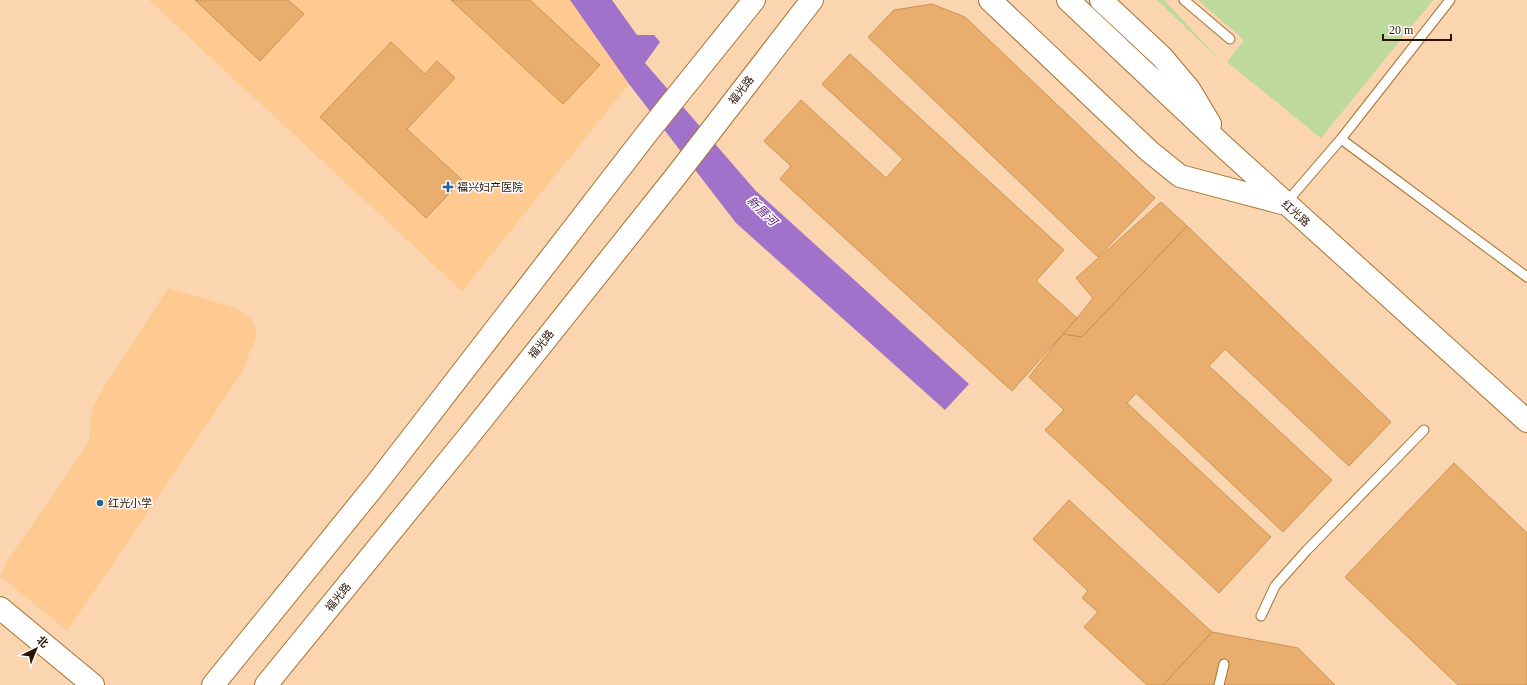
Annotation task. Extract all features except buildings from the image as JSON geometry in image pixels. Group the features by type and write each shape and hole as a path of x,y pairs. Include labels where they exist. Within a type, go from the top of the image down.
{"main road":[{"path":"990,0 1149,151 1180,176 1286,204"},
{"name":"红光路","path":"1068,0 1224,148 1527,421"},
{"path":"1101,0 1162,57 1189,89 1224,148"},
{"name":"福光路","path":"266,685 464,442 676,176 717,121 812,1"},
{"path":"212,685 376,484 648,132 752,2"},
{"path":"0,608 93,685"}],"lane":[{"path":"1184,0 1230,39"},
{"path":"1286,204 1341,139 1450,0"},
{"path":"1341,139 1527,277"},
{"path":"1261,616 1275,586 1307,550 1424,430"},
{"path":"1219,685 1224,664"}],"shaded area":[{"name":"福兴妇产医院","path":"149,0 570,0 629,84 462,291"},
{"name":"红光小学","path":"168,288 241,311 250,318 255,326 256,337 241,374 67,631 0,576 5,564 89,442 92,408"}],"green space":[{"path":"1157,0 1164,0 1221,61"},
{"path":"1198,0 1433,0 1321,138 1227,62 1244,40"}],"water":[{"name":"新厝河","path":"570,0 612,0 637,35 654,35 660,42 645,63 755,190 969,384 945,410 736,223 629,84"}],"place":[{"name":"福兴妇产医院","path":"448,187"},
{"name":"红光小学","path":"100,503"}]}
